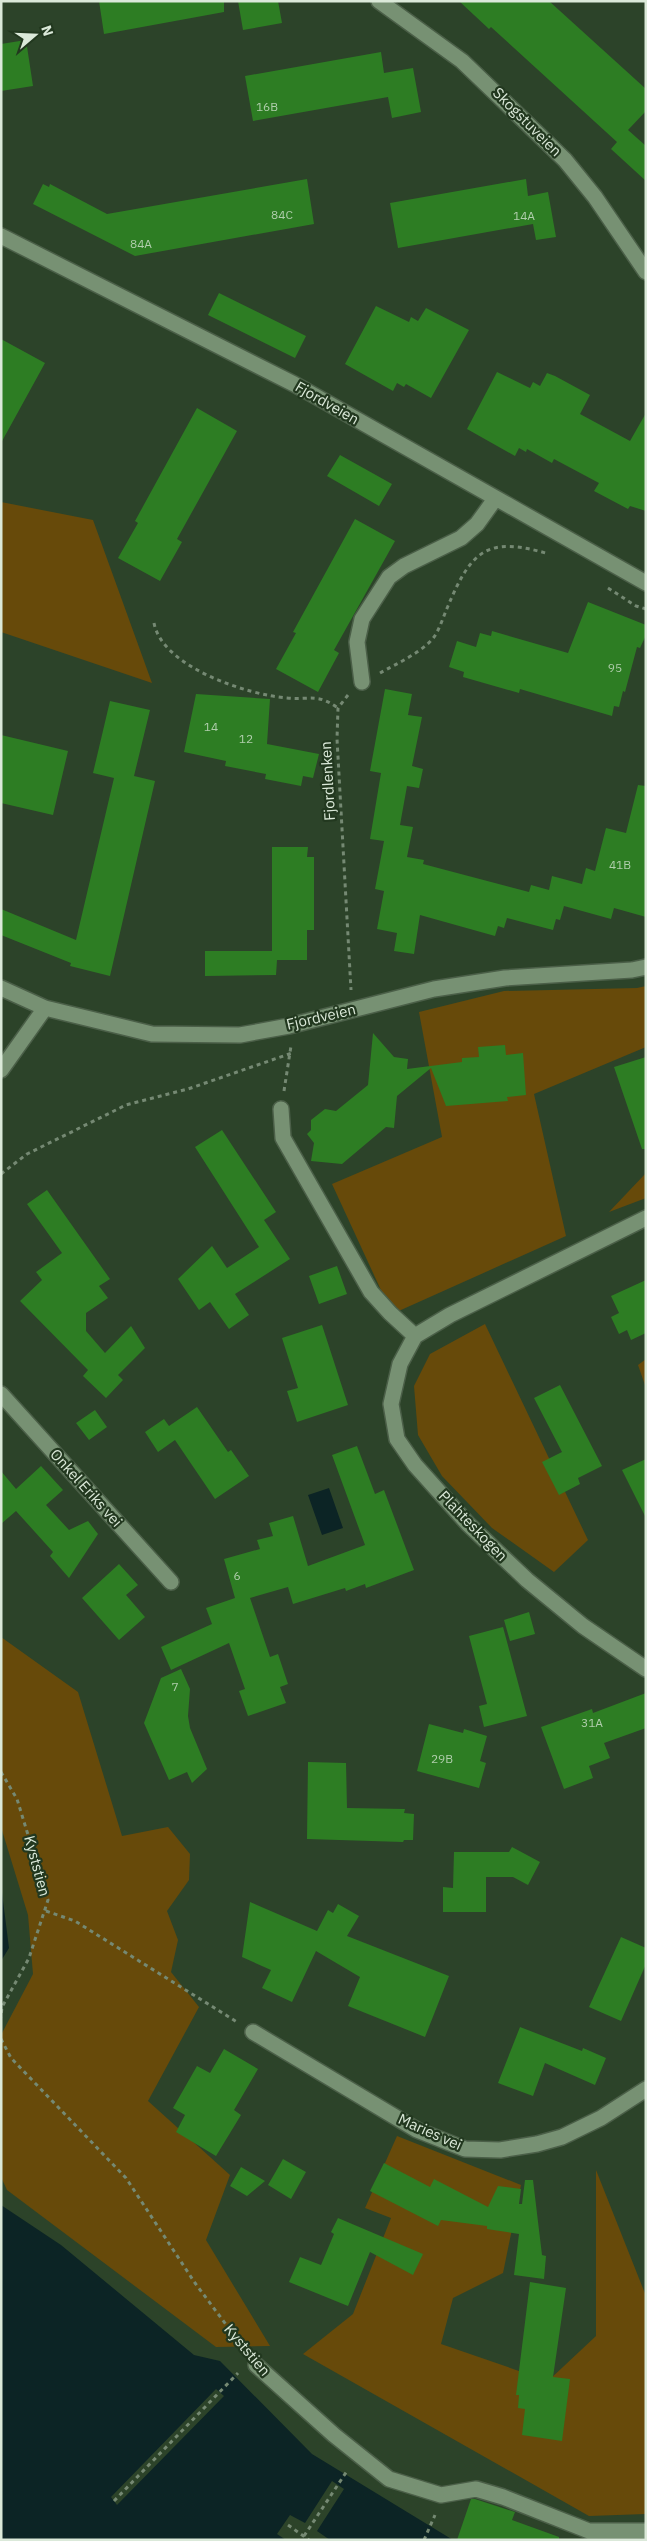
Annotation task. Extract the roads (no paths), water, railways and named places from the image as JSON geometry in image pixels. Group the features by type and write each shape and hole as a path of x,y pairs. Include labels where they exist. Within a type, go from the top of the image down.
{"street":[{"name":"Skogstuveien","path":"379,1 462,61 558,154 595,197 646,272"},
{"name":"Fjordveien","path":"1,236 294,384 646,583"},
{"path":"362,682 356,642 360,626 362,619 390,577 404,566 461,538 477,524 496,499"},
{"name":"Fjordveien","path":"1,988 45,1008 152,1034 240,1035 289,1026 434,989 505,978 646,967"},
{"path":"1,1070 45,1008"},
{"path":"281,1109 283,1138 361,1274 372,1292 390,1313 415,1336 450,1315 646,1218"},
{"name":"Plahteskogen","path":"415,1336 400,1364 391,1404 397,1439 415,1465 468,1524 527,1580 583,1626 646,1669"},
{"name":"Onkel Eriks vei","path":"1,1394 171,1582"},
{"name":"Maries vei","path":"253,2032 417,2130 464,2149 500,2150 537,2144 562,2137 601,2118 646,2089"},
{"name":"Kyststien","path":"256,2365 334,2435 389,2479 441,2495 476,2489 503,2497 589,2531 614,2529 646,2531"}],"water":[{"path":"329,1488 343,1528 322,1535 308,1495"},
{"path":"1,1885 9,1948 1,1961"},
{"path":"1,2205 61,2245 194,2355 220,2361 312,2454 453,2540 1,2540"}]}
